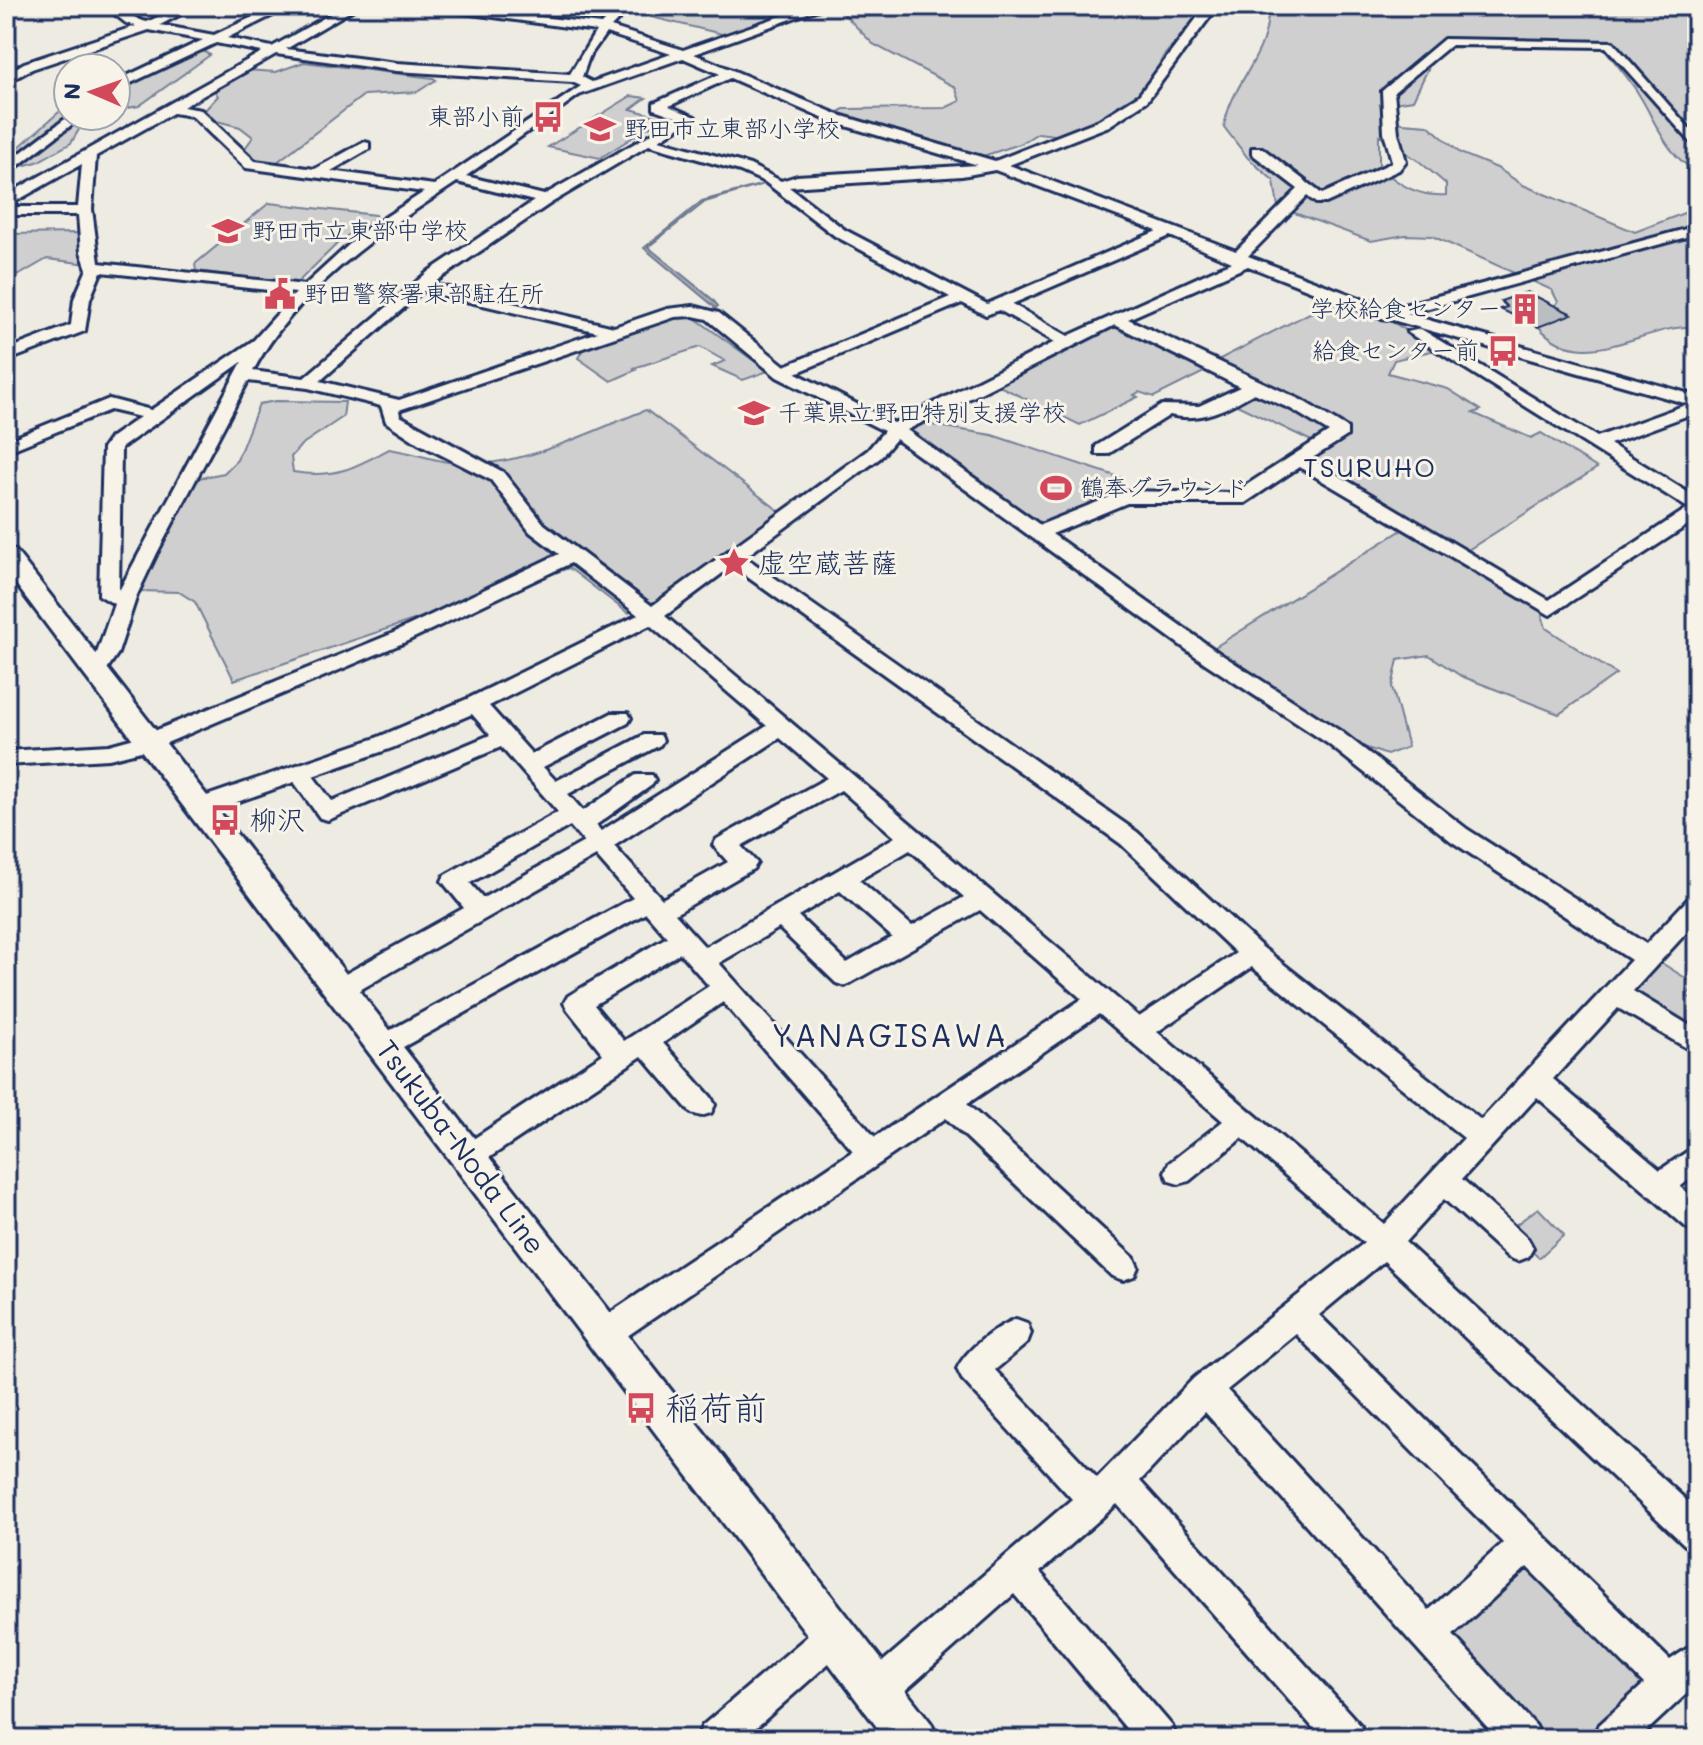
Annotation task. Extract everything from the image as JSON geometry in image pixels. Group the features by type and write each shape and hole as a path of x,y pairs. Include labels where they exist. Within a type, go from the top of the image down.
{"main road":[{"name":"Tsukuba-Noda Line","path":"6,555 915,1739"}],"street":[{"path":"110,6 130,21 148,26 270,50 397,67 581,82 685,55 821,6"},
{"path":"6,79 28,66 148,26 190,6"},
{"path":"132,78 285,6"},
{"path":"6,201 353,6"},
{"path":"418,6 484,9 603,28 685,55 834,118 997,165 1387,315 1697,403"},
{"path":"124,601 114,600 109,595 109,456 116,442 261,341 309,290 369,234 519,135 558,103 581,82 583,58 603,28 626,6"},
{"path":"781,185 797,180 932,175 997,165 1104,123 1143,98 1212,6"},
{"path":"1257,151 1321,200 1394,167 1399,161 1391,133 1388,91 1448,41 1609,44 1697,145"},
{"path":"6,65 28,66"},
{"path":"308,383 419,286 546,200 689,117 658,106 729,74"},
{"path":"168,108 196,113 251,165 434,189"},
{"path":"6,171 56,132"},
{"path":"648,141 745,168 781,185 840,233 986,310 1167,232"},
{"path":"319,173 364,146"},
{"path":"70,190 90,152"},
{"path":"452,177 546,200"},
{"path":"25,190 70,190"},
{"path":"70,190 84,211 92,266 309,290"},
{"path":"200,807 384,743 475,704 652,616 874,454 895,430 954,396 1241,260 1305,190"},
{"path":"6,211 84,211"},
{"path":"1387,315 1697,230"},
{"path":"6,356 79,328 82,299 96,267"},
{"path":"419,286 573,318 616,332"},
{"path":"783,373 961,298"},
{"path":"1000,304 1068,343"},
{"path":"243,375 308,383 389,404 415,402 673,312 703,312 783,373 895,430 1212,658 1335,738 1459,835 1648,958"},
{"path":"1039,532 1125,497 1238,499 1341,432 1339,428 1117,320"},
{"path":"1300,460 1550,609 1585,582 1697,508 1403,324 1405,320"},
{"path":"94,673 110,653 124,601 261,341"},
{"path":"1457,358 1492,345"},
{"path":"1102,450 1168,409 1185,415 1212,409 1253,387"},
{"path":"1597,443 1697,403"},
{"path":"6,447 109,404 156,416"},
{"path":"389,404 392,418 411,431 505,483 523,515 652,616 1385,1243 1697,1533"},
{"path":"6,758 109,752 149,742 396,639 574,554"},
{"path":"731,556 805,612 920,688 1129,838 1253,954 1484,1138"},
{"path":"475,704 872,1153"},
{"path":"529,765 620,718"},
{"path":"340,989 599,844 781,727"},
{"path":"299,773 328,812 504,737"},
{"path":"553,792 652,740"},
{"path":"385,1045 745,863 725,845 842,779"},
{"path":"480,910 454,881 577,819 644,780"},
{"path":"701,962 911,838"},
{"path":"842,879 910,939"},
{"path":"781,915 845,976 981,898"},
{"path":"878,1690 1106,1490 1205,1389 1385,1243 1697,905"},
{"path":"621,1057 577,1003 682,940"},
{"path":"1137,1032 1253,954"},
{"path":"468,1157 724,989"},
{"path":"1616,994 1697,1043"},
{"path":"603,1335 1100,1000"},
{"path":"645,1041 701,1105"},
{"path":"1537,1081 1697,1219"},
{"path":"947,1102 1123,1267"},
{"path":"1179,1172 1242,1122"},
{"path":"1661,1185 1697,1157"},
{"path":"1444,1181 1518,1248"},
{"path":"1296,1313 1669,1684"},
{"path":"1016,1333 973,1369 1106,1490 1348,1739"},
{"path":"1205,1389 1523,1739"},
{"path":"1428,1634 1528,1543"},
{"path":"1014,1568 1159,1739"},
{"path":"715,1739 835,1635"},
{"path":"1611,1739 1697,1660"}],"shaded area":[{"path":"651,6 1205,6 1163,57 1139,104 1071,137 1038,133 1020,144 980,157 832,115 844,109 945,108 960,101 955,87 873,44 838,8 801,9 753,29 726,35 651,17"},
{"path":"1280,6 1697,6 1697,171 1670,149 1637,91 1603,47 1530,42 1441,42 1413,100 1380,105 1390,122 1428,125 1460,153 1497,168 1523,185 1635,232 1697,208 1697,327 1677,328 1594,349 1574,348 1556,341 1538,326 1558,302 1552,290 1432,236 1405,235 1371,241 1278,207 1274,181 1248,158 1224,127 1234,97 1261,45 1268,14","holes":["1379,135 1420,162 1446,184 1446,195 1410,189 1379,168"]},
{"path":"176,50 200,50 210,55 139,106 132,107 132,73"},
{"path":"304,62 436,80 417,92 364,95 272,166 254,168 240,163 238,158 253,137 240,127 205,118 205,110 218,96 214,89 245,70 276,72"},
{"path":"631,96 646,98 631,109 663,118 600,158 548,147"},
{"path":"52,118 52,132 78,132 71,143 37,162 10,169 19,147"},
{"path":"771,182 705,202 648,247 712,299 718,306 716,308 644,248 702,201"},
{"path":"269,203 375,215 376,218 342,239 297,283 196,271 195,264"},
{"path":"82,233 89,264 47,259 19,275 6,278 6,234"},
{"path":"1331,302 1392,322 1439,349 1394,360 1388,373 1448,389 1481,410 1473,413 1531,438 1541,433 1597,468 1463,553 1308,462 1328,449 1237,405 1261,386 1214,362"},
{"path":"692,316 768,371 743,380 712,366 725,361 700,347 634,368 636,370 611,381 578,358 583,349 676,317"},
{"path":"1115,325 1208,370 1154,397 1139,392 1134,395 1138,397 1080,425 993,383"},
{"path":"276,401 345,402 343,417 301,445 291,457 293,472 307,474 343,470 389,449 456,463 504,461 553,447 646,410 782,513 733,552 744,565 628,613 569,568 234,680 195,602 179,592 139,591 176,520 178,482 224,473 237,460 259,404"},
{"name":"鶴奉グラウンド","path":"920,423 992,435 1122,478 1126,495 1040,527 908,432"},
{"path":"1402,530 1541,611 1546,628 1616,674 1559,714 1461,676 1429,655 1398,660 1392,687 1408,747 1387,755 1344,740 1207,652"},
{"path":"1660,962 1695,984 1687,996 1697,1002 1697,1034 1632,991"},
{"path":"1538,1208 1564,1235 1539,1258 1509,1230"},
{"path":"1525,1563 1643,1674 1647,1687 1590,1739 1538,1739 1450,1639 1449,1630"}],"building":[{"name":"学校給食センター","path":"1527,292 1572,314 1538,327 1500,309 1507,307 1501,301"}],"place":[{"name":"東部小前","path":"548,117"},
{"name":"野田市立東部小学校","path":"600,129"},
{"name":"野田市立東部中学校","path":"228,231"},
{"name":"野田警察署東部駐在所","path":"280,294"},
{"name":"学校給食センター","path":"1525,309"},
{"name":"給食センター前","path":"1503,351"},
{"name":"千葉県立野田特別支援学校","path":"754,413"},
{"name":"鶴奉グラウンド","path":"1056,488"},
{"name":"虚空蔵菩薩","path":"734,563"},
{"name":"柳沢","path":"225,820"},
{"name":"稲荷前","path":"641,1408"}],"district":[{"name":"TSURUHO","path":"1370,468"},
{"name":"YANAGISAWA","path":"890,1036"}]}
